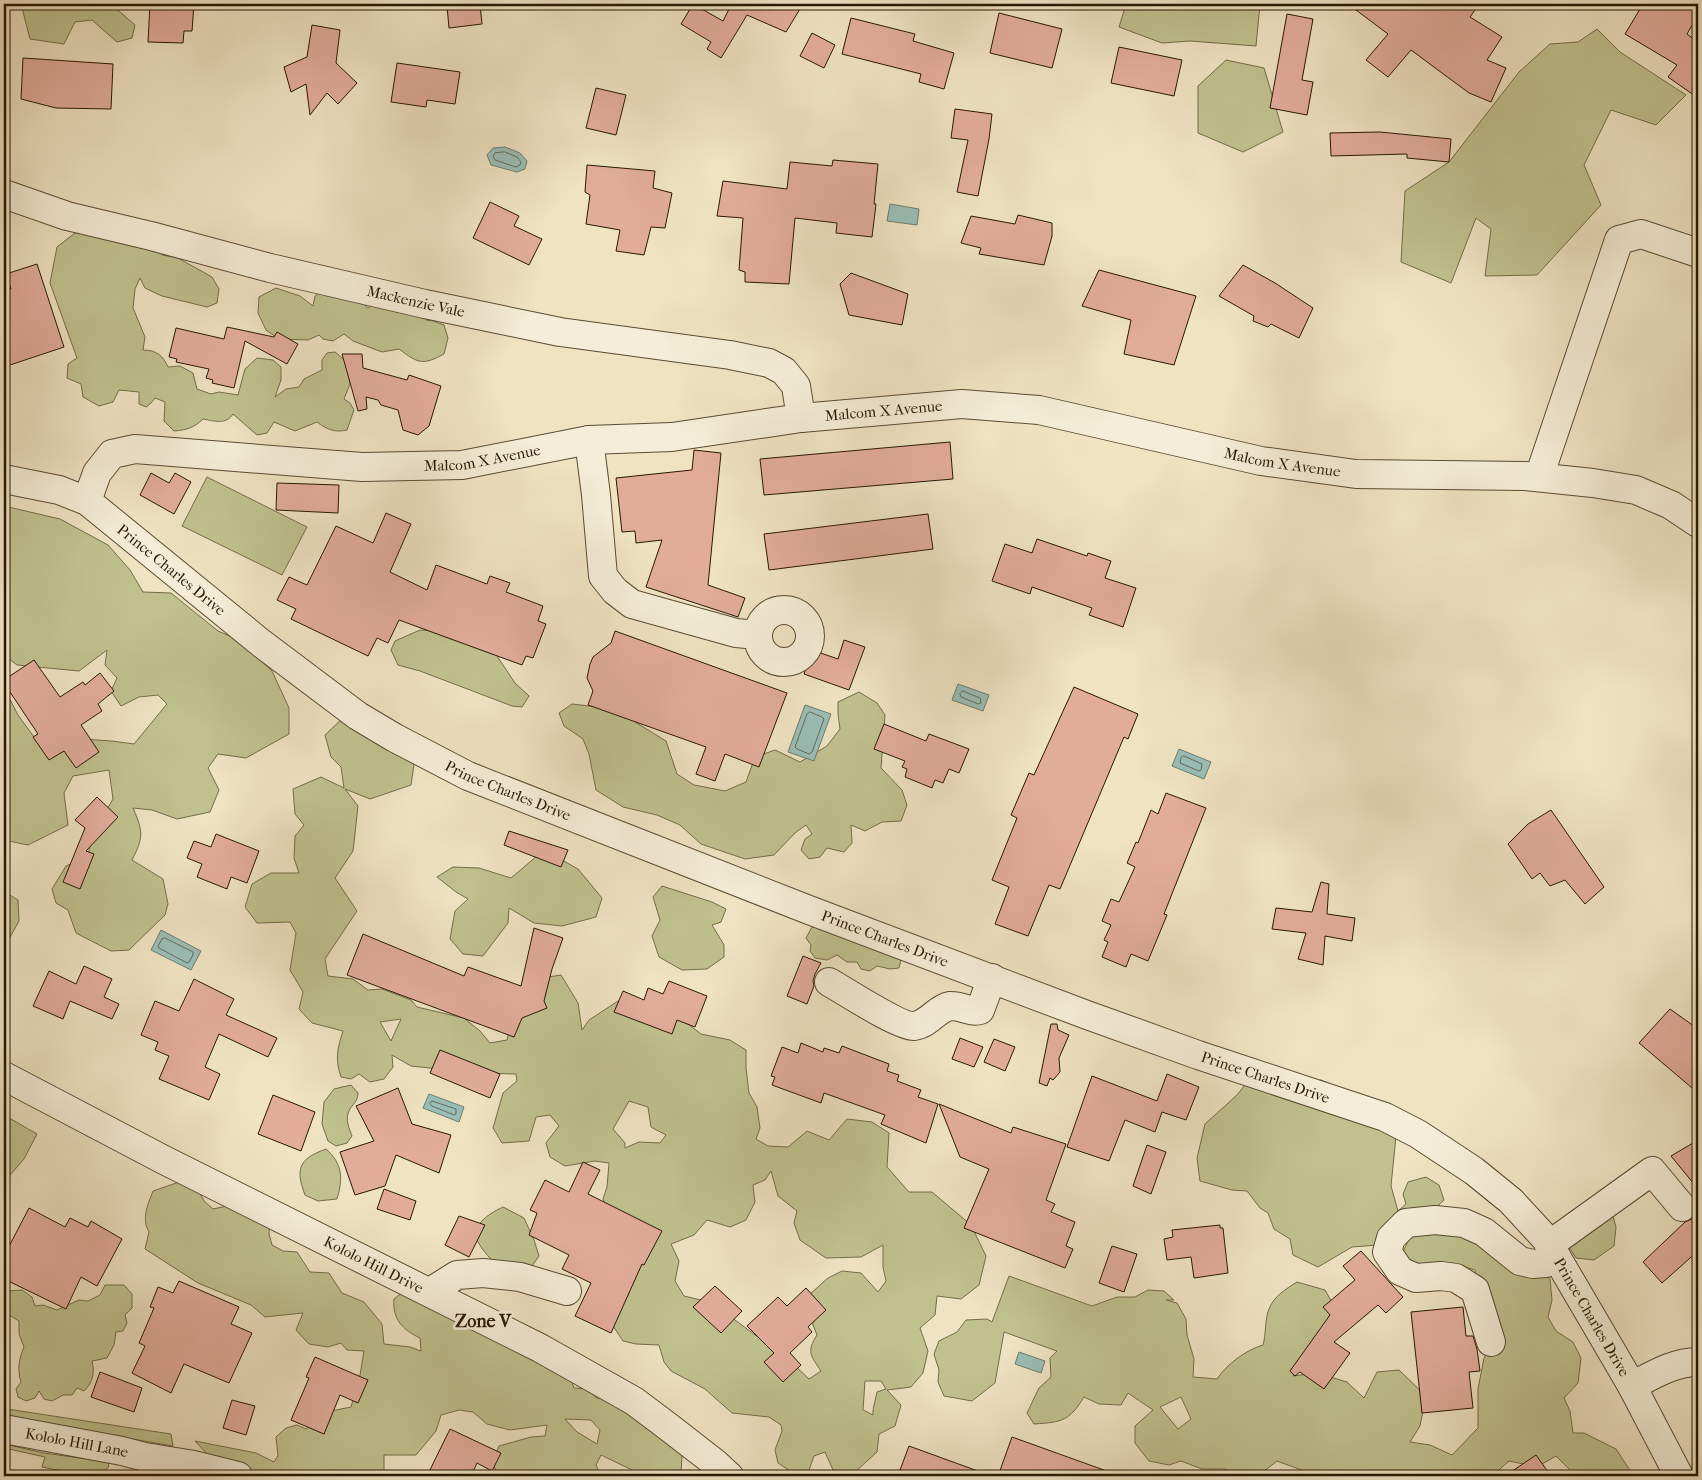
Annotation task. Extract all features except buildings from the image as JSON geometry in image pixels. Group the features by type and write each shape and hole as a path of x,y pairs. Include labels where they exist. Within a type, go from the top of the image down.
{"street":[{"name":"Mackenzie Vale","path":"4,194 67,216 152,236 270,268 425,304 560,332 730,355 769,363 784,371 796,386 801,418"},
{"path":"1539,477 1619,240 1641,234 1698,253"},
{"name":"Malcom X Avenue","path":"87,501 96,473 112,454 136,449 362,467 462,465 589,440 672,437 801,418 962,404 1039,410 1261,461 1356,474 1525,476 1593,483 1636,490 1671,505 1698,523"},
{"path":"589,440 603,576 615,591 632,604 736,633 758,635"},
{"name":"Prince Charles Drive","path":"4,479 59,490 87,501 261,643 358,716 395,738 468,776 809,910 1087,1015 1385,1117 1418,1134 1474,1171 1511,1201 1553,1251 1632,1386 1679,1476"},
{"path":"829,982 890,1017 912,1026 926,1022 942,1008 953,1006 974,1012 980,1010 992,978"},
{"name":"Kololo Hill Drive","path":"4,1076 164,1160 540,1348 634,1402 715,1463 729,1476"},
{"path":"1491,1342 1475,1290 1456,1278 1441,1276 1416,1278 1400,1271 1388,1252 1390,1238 1406,1223 1435,1220 1464,1223 1484,1232 1520,1261 1540,1263 1546,1262 1553,1251 1652,1171 1682,1207"},
{"path":"430,1292 456,1275 483,1273 520,1277 567,1291"},
{"path":"1632,1386 1664,1369 1686,1362 1698,1362"},
{"name":"Kololo Hill Lane","path":"4,1429 194,1465 238,1476"}],"green space":[{"path":"21,4 111,4 135,25 132,38 117,42 92,20 75,22 64,44 30,39"},
{"path":"1126,4 1260,4 1256,46 1190,41 1162,43 1119,27"},
{"path":"1597,29 1620,52 1686,95 1656,125 1611,110 1584,165 1601,205 1537,275 1485,276 1491,229 1476,218 1451,283 1401,262 1405,191 1449,162 1519,72 1550,44 1578,42"},
{"path":"1226,60 1264,68 1283,132 1243,152 1198,133 1198,86"},
{"path":"79,230 148,230 162,255 178,258 212,277 219,289 217,303 207,307 162,296 145,288 140,278 135,289 133,308 145,337 143,350 159,354 168,367 180,366 193,373 197,389 211,394 219,392 238,395 245,369 257,358 273,360 281,367 281,380 275,397 286,389 299,387 304,379 322,370 322,360 327,353 335,352 348,363 350,384 344,399 350,403 354,410 347,430 331,430 317,422 295,431 274,422 267,433 257,435 233,414 227,420 203,419 190,428 174,431 164,421 165,402 155,398 146,407 139,404 139,392 119,390 113,402 99,406 83,397 81,384 67,378 68,364 77,358 50,283 57,247"},
{"path":"330,284 346,285 368,308 383,295 418,306 426,320 444,325 448,338 444,354 430,360 420,361 399,349 382,352 353,341 344,334 333,341 323,339 319,335 308,340 279,339 266,330 258,313 259,297 276,288 300,296 313,306 315,296"},
{"path":"207,477 307,527 282,575 182,526"},
{"path":"4,506 60,519 108,545 130,570 143,592 171,593 218,631 239,640 272,671 289,708 289,734 246,758 218,754 208,768 219,790 210,812 177,819 152,810 133,808 141,834 139,845 132,860 163,879 168,904 165,915 129,950 111,951 76,933 68,910 56,903 52,889 66,866 88,856 92,834 113,799 109,770 73,776 64,793 68,825 28,845 4,840 4,688 18,715 34,737 44,729 67,738 134,744 167,704 158,695 139,697 121,706 111,691 117,678 105,665 107,650 79,671 17,665 4,655"},
{"path":"420,630 448,632 491,647 515,683 529,696 522,707 512,706 420,671 398,665 391,650 395,641"},
{"path":"859,692 877,703 885,715 881,768 902,790 907,805 901,821 882,822 865,831 851,825 852,843 844,852 827,848 820,857 809,859 801,850 805,839 812,834 806,825 795,833 774,855 745,859 701,844 680,825 657,815 623,807 596,790 589,754 583,739 564,726 559,713 572,704 614,709 666,741 677,774 694,785 725,791 746,782 755,757 775,750 800,762 827,746 840,729 838,702"},
{"path":"347,714 416,751 411,785 370,799 345,789 358,806 353,851 335,878 357,911 325,959 328,976 353,979 368,990 382,989 411,1000 417,1007 464,1018 480,1031 490,1043 507,1040 510,1026 548,977 561,975 578,1003 582,1030 589,1020 618,1001 663,1005 701,1034 730,1040 746,1050 749,1093 757,1107 760,1128 756,1139 768,1146 788,1147 807,1131 829,1140 847,1119 872,1122 889,1133 887,1167 909,1192 932,1192 971,1225 986,1256 979,1285 961,1299 937,1296 935,1315 920,1328 928,1351 923,1373 911,1387 887,1390 901,1405 895,1426 879,1434 877,1452 855,1472 833,1470 825,1452 814,1456 808,1473 796,1475 778,1463 775,1450 782,1431 781,1425 769,1417 732,1413 705,1389 671,1371 664,1362 659,1345 636,1344 623,1341 613,1326 620,1307 629,1294 622,1281 611,1221 603,1199 607,1187 609,1163 595,1161 565,1166 550,1157 546,1143 559,1126 550,1115 536,1117 529,1141 502,1143 493,1128 503,1093 517,1081 516,1074 476,1073 411,1066 392,1055 393,1067 384,1079 370,1082 359,1074 351,1079 341,1077 338,1054 343,1031 312,1023 299,1009 303,992 290,970 296,933 290,922 257,923 245,907 252,884 271,873 299,873 294,858 295,836 304,825 295,814 293,789 321,777 344,788 341,767 331,757 325,735","holes":["401,1019 391,1041 380,1022","629,1101 648,1107 651,1127 666,1135 660,1143 639,1142 625,1148 625,1143 613,1129","771,1171 778,1196 797,1211 794,1223 800,1240 826,1258 861,1257 883,1245 883,1267 886,1281 878,1292 861,1273 842,1271 828,1278 810,1294 813,1325 817,1335 811,1354 821,1371 809,1379 790,1361 731,1317 718,1304 684,1296 675,1281 679,1261 671,1244 694,1235 707,1220 730,1227 746,1220 755,1202 753,1185 765,1180","865,1381 881,1381 886,1389 877,1392 873,1415 863,1410"]},
{"path":"544,850 578,869 602,898 596,917 562,926 534,923 509,908 508,923 483,956 463,954 450,939 455,911 468,899 437,877 453,867 479,868 511,878"},
{"path":"662,886 712,902 726,909 721,922 712,925 724,945 724,957 707,969 682,970 659,957 652,936 660,920 653,897"},
{"path":"4,893 18,900 19,921 4,948"},
{"path":"822,921 902,956 899,968 890,969 877,966 870,971 861,969 857,962 847,962 837,955 827,960 815,958 810,951 811,945 806,938 812,927"},
{"path":"1321,1080 1351,1093 1396,1136 1391,1186 1398,1211 1406,1204 1403,1194 1408,1182 1426,1177 1439,1185 1444,1200 1430,1213 1533,1264 1550,1279 1552,1300 1548,1317 1556,1331 1573,1342 1581,1358 1578,1383 1564,1398 1570,1411 1573,1433 1584,1433 1616,1449 1631,1472 1631,1476 1572,1476 1571,1471 1556,1456 1537,1467 1509,1461 1492,1476 1303,1476 1304,1471 1277,1461 1258,1476 1237,1476 1225,1469 1202,1469 1181,1461 1169,1465 1149,1461 1135,1443 1135,1426 1153,1410 1128,1393 1121,1405 1099,1404 1084,1397 1074,1411 1064,1419 1034,1424 1027,1413 1039,1388 1051,1377 1050,1358 1057,1351 1004,1332 995,1383 972,1401 944,1396 938,1382 939,1370 934,1354 939,1341 957,1332 966,1320 987,1319 992,1322 1009,1276 1092,1306 1117,1297 1135,1297 1148,1290 1164,1291 1174,1300 1166,1300 1177,1303 1186,1319 1187,1335 1194,1359 1193,1377 1217,1379 1237,1358 1263,1345 1271,1304 1281,1293 1297,1282 1325,1290 1334,1306 1312,1351 1293,1376 1317,1373 1347,1382 1364,1398 1377,1372 1399,1370 1426,1396 1420,1426 1410,1442 1430,1445 1452,1455 1478,1428 1478,1389 1484,1358 1499,1338 1477,1282 1475,1270 1451,1263 1431,1269 1411,1264 1403,1252 1409,1239 1378,1245 1352,1247 1318,1267 1293,1255 1290,1239 1274,1229 1268,1213 1260,1208 1247,1191 1232,1190 1200,1181 1197,1158 1205,1124 1237,1095 1248,1081 1276,1090","holes":["1181,1397 1191,1419 1178,1429 1160,1407"]},
{"path":"351,1085 358,1093 357,1099 347,1117 352,1136 347,1143 336,1146 328,1141 322,1124 324,1102 334,1089"},
{"path":"4,1115 37,1134 24,1159 4,1182"},
{"path":"326,1149 339,1166 340,1185 337,1199 318,1201 305,1195 300,1171 305,1161"},
{"path":"179,1182 197,1188 204,1201 213,1209 227,1206 270,1220 269,1234 272,1245 283,1251 297,1252 310,1272 329,1273 342,1293 364,1302 382,1324 384,1344 410,1347 421,1351 420,1338 408,1331 400,1323 395,1312 394,1299 408,1288 570,1377 574,1388 586,1389 597,1398 616,1400 662,1431 682,1456 681,1475 631,1476 632,1470 601,1455 596,1465 601,1476 499,1476 492,1463 499,1446 531,1437 545,1436 547,1425 510,1430 487,1424 473,1412 459,1410 441,1415 436,1431 416,1455 384,1455 384,1476 231,1476 195,1441 256,1453 274,1462 278,1456 276,1437 286,1428 297,1425 306,1429 326,1412 351,1407 360,1375 364,1351 347,1350 341,1343 328,1347 309,1344 296,1330 303,1313 265,1317 251,1305 198,1283 145,1249 149,1232 145,1217 153,1191","holes":["565,1419 591,1420 600,1430 597,1444 577,1432"]},
{"path":"1583,1206 1613,1216 1616,1227 1614,1246 1594,1260 1576,1258 1557,1228 1563,1218"},
{"path":"503,1207 524,1218 539,1256 520,1283 488,1256 474,1234 479,1224 493,1212"},
{"path":"105,1285 124,1285 132,1294 132,1308 125,1315 127,1323 123,1331 116,1332 114,1345 107,1358 92,1361 93,1377 87,1388 84,1391 77,1388 72,1395 63,1395 52,1401 44,1399 39,1391 35,1398 26,1401 18,1397 16,1389 21,1382 19,1364 24,1347 19,1334 19,1321 4,1312 4,1296 6,1291 22,1290 32,1297 35,1306 43,1305 57,1310 79,1300 88,1301 100,1295"},
{"path":"4,1394 7,1399 7,1409 171,1434 173,1446 4,1417"},
{"path":"4,1444 44,1453 108,1462 108,1468 95,1473 85,1473 42,1467 45,1457 4,1448"}],"water":[{"path":"505,147 520,153 527,161 525,169 517,172 491,165 487,155 493,148"},
{"path":"890,204 919,209 917,225 887,221"},
{"path":"958,684 989,695 983,711 952,700"},
{"path":"805,705 831,714 814,761 788,752"},
{"path":"1179,749 1211,762 1204,779 1172,766"},
{"path":"161,930 201,951 191,970 151,950"},
{"path":"429,1094 464,1107 459,1122 423,1108"},
{"path":"1019,1352 1045,1361 1041,1373 1015,1364"}],"district":[{"name":"Zone V","path":"483,1321"}]}
